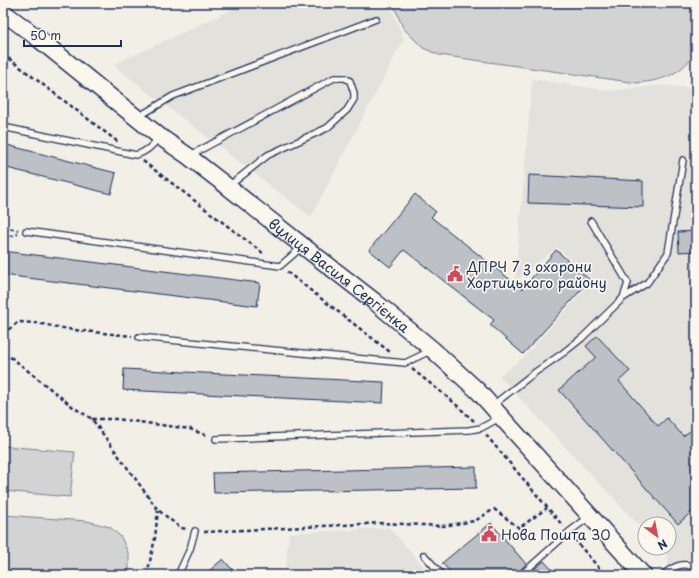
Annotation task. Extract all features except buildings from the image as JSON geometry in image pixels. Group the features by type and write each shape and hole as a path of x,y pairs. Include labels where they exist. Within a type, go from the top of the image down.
{"main road":[{"name":"вулиця Василя Сергієнка","path":"3,12 36,36 159,136 228,186 374,301 433,350 478,391 643,575"}],"lane":[{"path":"136,118 172,96 376,19"},
{"path":"188,156 334,78 345,78 350,81 354,93 354,99 348,110 327,128 268,155 228,186"},
{"path":"3,127 136,155 149,149 159,136"},
{"path":"216,439 469,430 481,428 534,373 582,338 623,298 647,283 668,253 683,160"},
{"path":"591,220 628,283 623,298"},
{"path":"26,231 280,266 303,246"},
{"path":"139,337 405,363 433,350"},
{"path":"521,575 568,532 590,516"},
{"path":"178,575 190,549 195,531"},
{"path":"424,555 442,575"},
{"path":"663,575 675,567 685,564 692,565 696,569"}],"path":[{"path":"3,54 280,266 302,285 451,400 481,428 605,575"},
{"path":"3,227 26,231"},
{"path":"3,238 26,231"},
{"path":"3,334 18,322 36,323 74,330 139,337"},
{"path":"3,356 12,358 73,407 92,419 158,510 181,528 205,532 383,523 442,526 475,521 494,509 519,528 547,508"},
{"path":"92,419 117,419 190,429 216,439"},
{"path":"147,575 155,538 158,510"}],"shaded area":[{"path":"246,3 389,3 404,39 311,217 113,65"},
{"path":"393,3 696,3 696,54 670,76 637,83 439,55 423,48 403,28"},
{"path":"532,79 610,91 663,85 696,89 696,575 668,575 667,556 677,556 677,516 637,516 637,523 499,376 524,357 593,280 557,247 515,282"},
{"path":"3,446 75,452 70,497 3,491"},
{"path":"3,515 87,521 110,527 121,537 129,555 129,574 3,575"},
{"path":"390,528 431,575 285,575 289,533"}],"place":[{"name":"ДПРЧ 7 з охорони Хортицького району","path":"455,274"},
{"name":"Нова Пошта 30","path":"489,534"}]}
